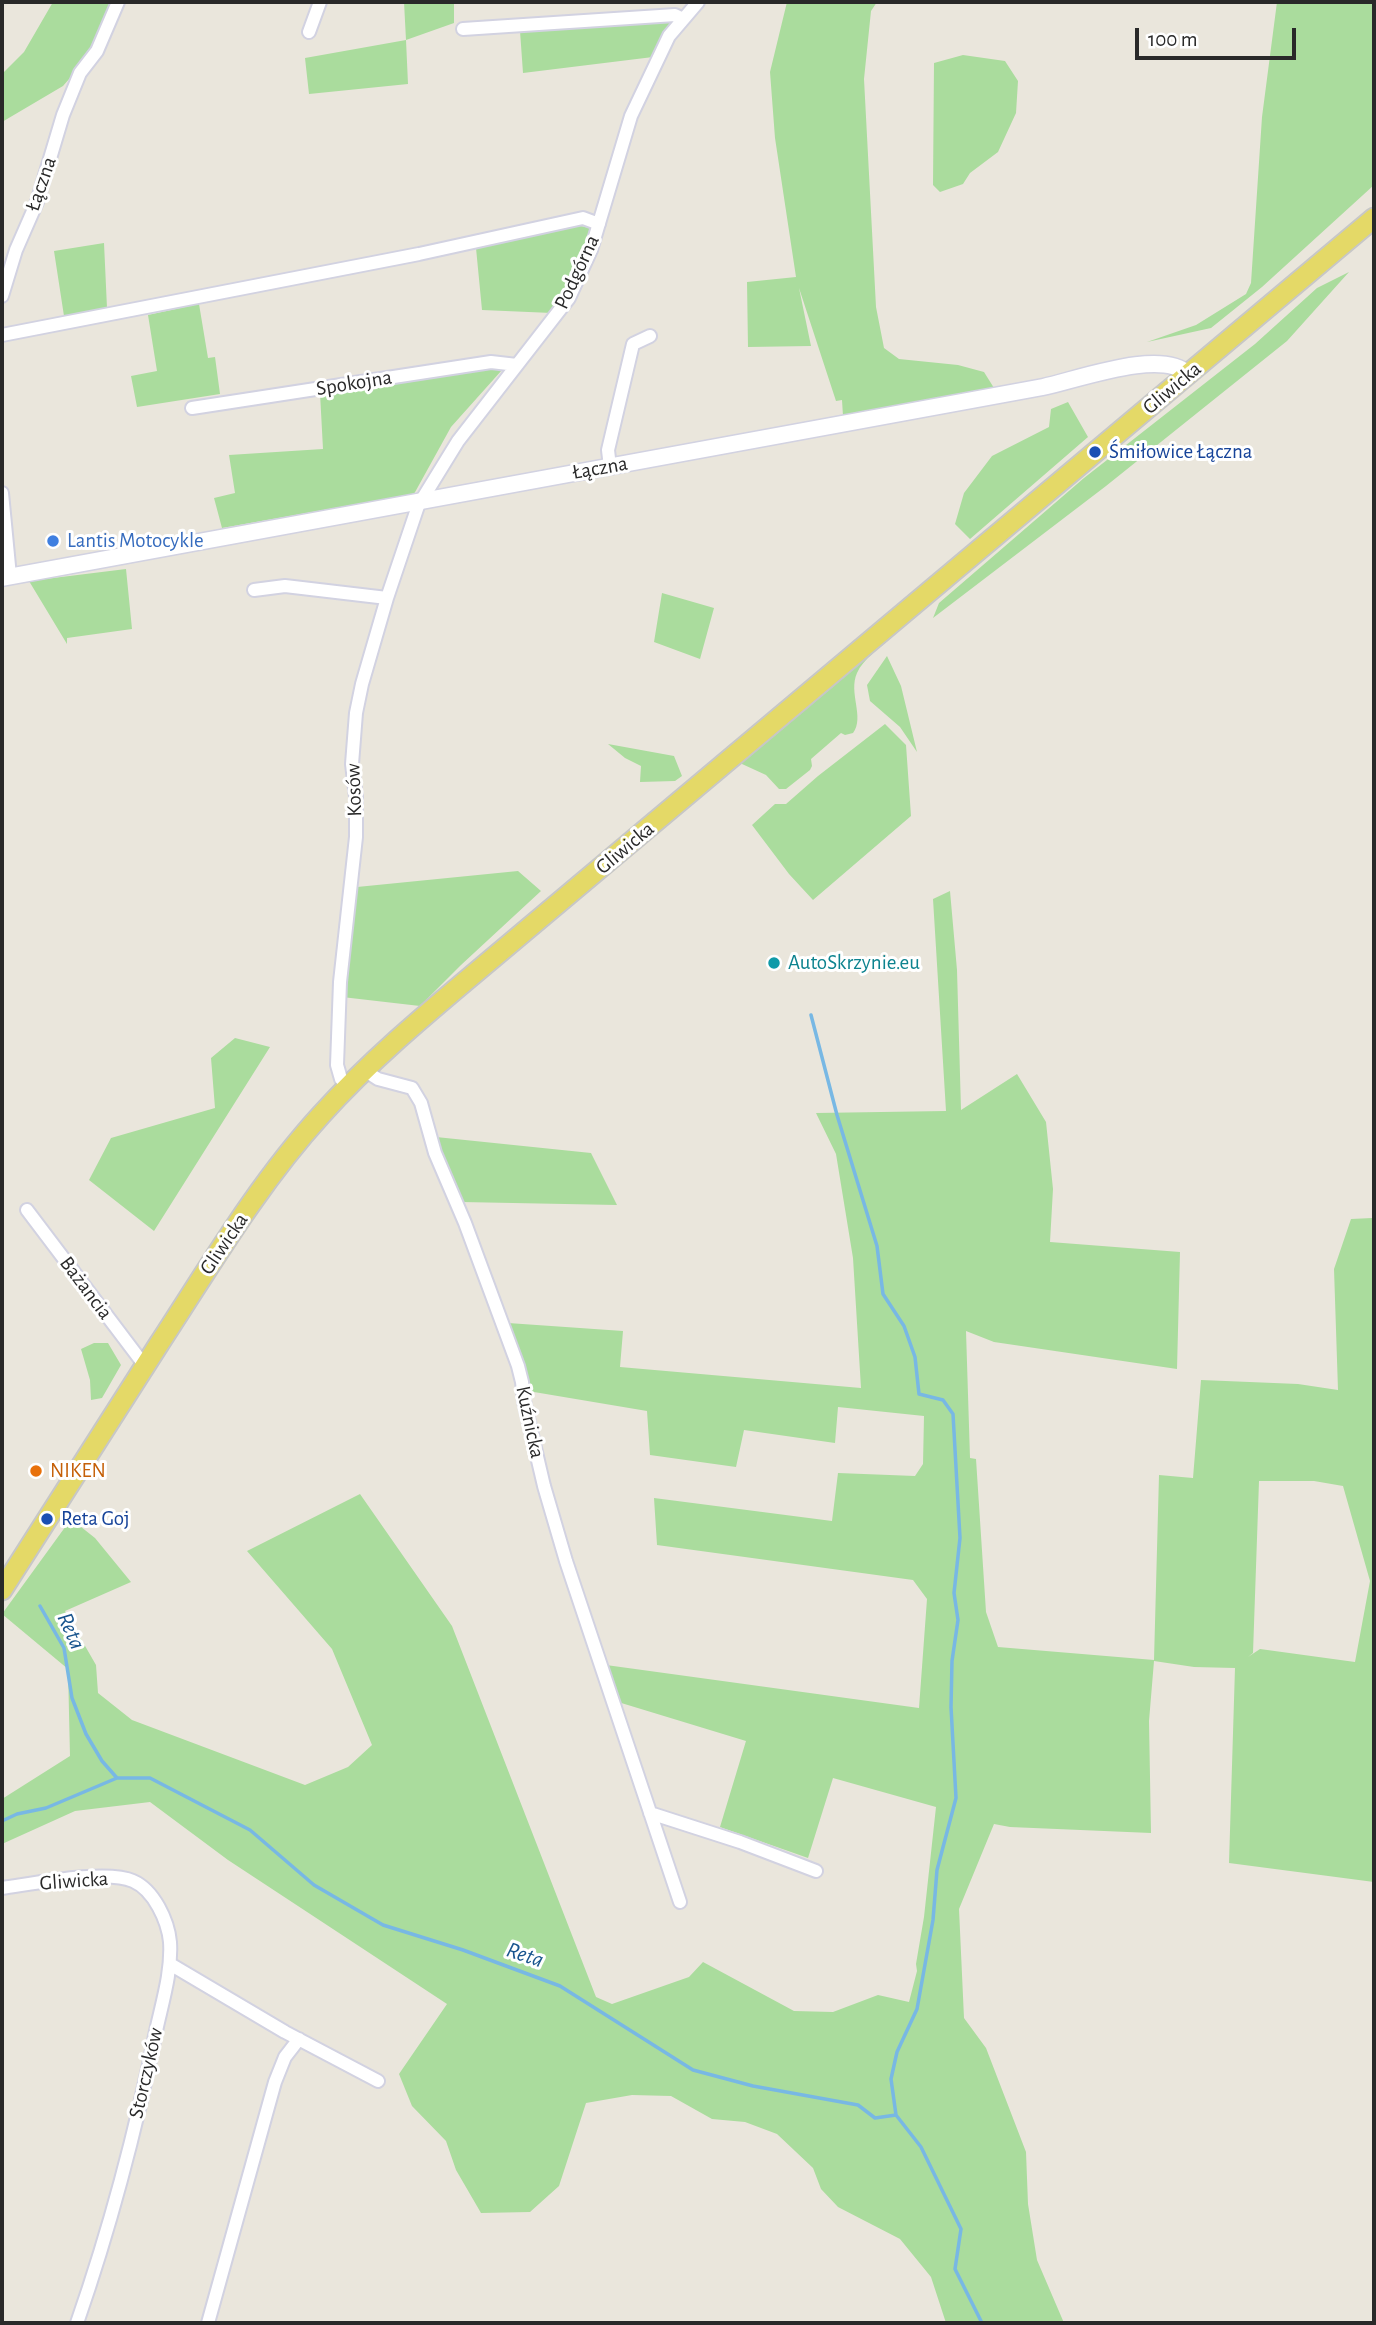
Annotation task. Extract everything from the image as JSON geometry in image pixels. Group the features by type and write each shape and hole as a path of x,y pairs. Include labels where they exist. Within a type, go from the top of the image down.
{"main road":[{"name":"Gliwicka","path":"2,1590 258,1194 300,1139 364,1070 485,965 1374,218"}],"street":[{"name":"Łączna","path":"2,296 16,250 37,202 63,115 80,73 97,51 118,2"},
{"path":"309,32 320,2"},
{"name":"Podgórna","path":"423,499 458,441 569,299 583,263 592,250 631,117 669,36 698,2"},
{"path":"463,29 675,15 683,19"},
{"path":"2,335 419,254 583,218 600,223"},
{"path":"610,467 608,450 634,344 650,336"},
{"name":"Spokojna","path":"192,408 491,362 517,365"},
{"name":"Łączna","path":"2,493 6,577 1043,387 1148,364 1172,365 1188,374"},
{"name":"Kosów","path":"348,1086 341,1079 337,1065 340,982 356,837 356,797 352,764 356,713 387,598 417,508 423,499"},
{"path":"254,590 285,586 387,598"},
{"name":"Kuźnicka","path":"364,1070 378,1079 412,1088 421,1104 435,1153 465,1223 518,1366 523,1401 566,1561 680,1902"},
{"name":"Bażancia","path":"27,1210 145,1366"},
{"path":"650,1813 740,1842 817,1871"},
{"name":"Gliwicka","path":"2,1888 94,1877 133,1881 149,1892 166,1924 170,1941 170,1964"},
{"path":"170,1964 299,2039 378,2081"},
{"name":"Storczyków","path":"77,2323 96,2270 121,2179 147,2076 170,1964"},
{"path":"208,2323 275,2082 285,2057 299,2039"}],"green space":[{"path":"53,2 121,2 110,32 63,86 2,122 2,74 24,52"},
{"path":"404,2 454,2 454,23 406,40"},
{"path":"787,2 877,2 871,11 864,79 876,307 884,348 899,359 958,365 984,372 994,388 843,416 842,400 836,401 799,288 811,346 748,347 747,282 796,277 775,138 770,72"},
{"path":"1277,2 1374,2 1374,185 1262,287 1211,328 1147,342 1196,325 1246,294 1251,283 1262,117"},
{"path":"673,22 653,57 523,73 520,31"},
{"path":"406,40 408,84 309,94 305,58"},
{"path":"963,55 1005,61 1018,81 1016,113 998,152 970,173 963,184 940,192 933,185 934,63"},
{"path":"576,225 590,228 565,300 552,313 482,310 476,248"},
{"path":"104,243 107,308 64,316 54,251"},
{"path":"1349,272 1287,341 1106,486 933,618 939,603 1084,478 1255,344 1317,288"},
{"path":"199,304 208,358 215,357 220,394 137,407 131,376 157,371 148,315"},
{"path":"489,368 502,370 451,427 414,494 222,528 214,498 235,493 229,455 323,449 320,393"},
{"path":"1068,402 1088,437 970,539 955,524 964,493 992,456 1049,427 1051,409"},
{"path":"126,569 132,629 67,638 67,644 29,581"},
{"path":"662,593 714,608 700,659 654,642"},
{"path":"892,637 868,658 857,673 854,689 857,720 853,733 841,733 811,759 810,770 786,789 779,789 766,775 742,764 742,761"},
{"path":"887,656 901,686 917,752 900,727 870,701 867,685"},
{"path":"885,724 906,745 911,816 813,900 789,874 752,825 775,804 786,804"},
{"path":"608,744 674,756 682,776 675,781 640,782 641,766 625,758"},
{"path":"518,871 541,891 420,1006 342,997 348,894 357,887"},
{"path":"950,891 957,970 961,1110 1017,1074 1046,1122 1053,1189 1050,1242 1180,1252 1177,1369 994,1342 966,1331 970,1458 976,1459 986,1612 998,1647 1154,1660 1159,1475 1193,1478 1201,1380 1298,1384 1338,1390 1334,1269 1351,1219 1372,1218 1374,1222 1374,1882 1229,1863 1235,1668 1194,1667 1154,1661 1149,1721 1151,1833 994,1824 959,1909 964,2018 986,2048 1026,2152 1028,2204 1037,2260 1064,2323 946,2323 931,2277 900,2239 838,2207 821,2189 813,2168 777,2134 745,2122 712,2119 671,2096 632,2095 586,2103 559,2186 530,2212 481,2213 456,2170 446,2141 412,2106 399,2074 447,2004 228,1860 150,1802 75,1811 2,1844 2,1799 70,1756 68,1669 2,1614 71,1519 95,1538 131,1582 65,1611 96,1665 98,1693 132,1720 305,1785 348,1767 372,1745 332,1649 247,1551 360,1494 452,1626 596,1997 612,2004 689,1977 703,1962 794,2011 833,2012 878,1995 909,2002 917,1971 936,1807 833,1778 808,1858 720,1827 746,1741 618,1702 606,1665 919,1708 927,1599 913,1580 657,1545 654,1498 832,1521 838,1473 915,1476 923,1464 924,1416 838,1407 835,1443 744,1430 736,1467 650,1455 647,1411 528,1391 508,1323 623,1331 620,1367 861,1388 853,1258 836,1154 816,1113 946,1111 933,899","holes":["1259,1481 1314,1481 1343,1486 1370,1581 1355,1662 1260,1649 1248,1657 1253,1653"]},
{"path":"235,1038 270,1047 154,1231 89,1180 111,1138 215,1108 211,1058"},
{"path":"436,1137 591,1153 617,1205 461,1202 447,1172"},
{"path":"94,1343 108,1343 121,1365 102,1398 91,1400 90,1380 81,1349"}],"waterway":[{"path":"811,1015 837,1115 877,1246 883,1294 904,1326 915,1357 919,1394 943,1400 953,1414 960,1538 954,1593 958,1620 952,1661 951,1707 956,1798 937,1870 933,1920 917,2009 897,2052 891,2079 896,2115 921,2147 961,2229 955,2269 982,2323"},
{"name":"Reta","path":"40,1606 64,1648 72,1698 86,1734 102,1761 117,1778 150,1778 250,1830 314,1885 383,1925 463,1950 560,1986 693,2070 753,2086 858,2105 875,2118 896,2115"},
{"path":"2,1821 17,1814 46,1808 117,1778"}],"place":[{"name":"Śmiłowice Łączna","path":"1095,452"},
{"name":"Lantis Motocykle","path":"53,541"},
{"name":"AutoSkrzynie.eu","path":"774,963"},
{"name":"NIKEN","path":"36,1471"},
{"name":"Reta Goj","path":"47,1519"}]}
